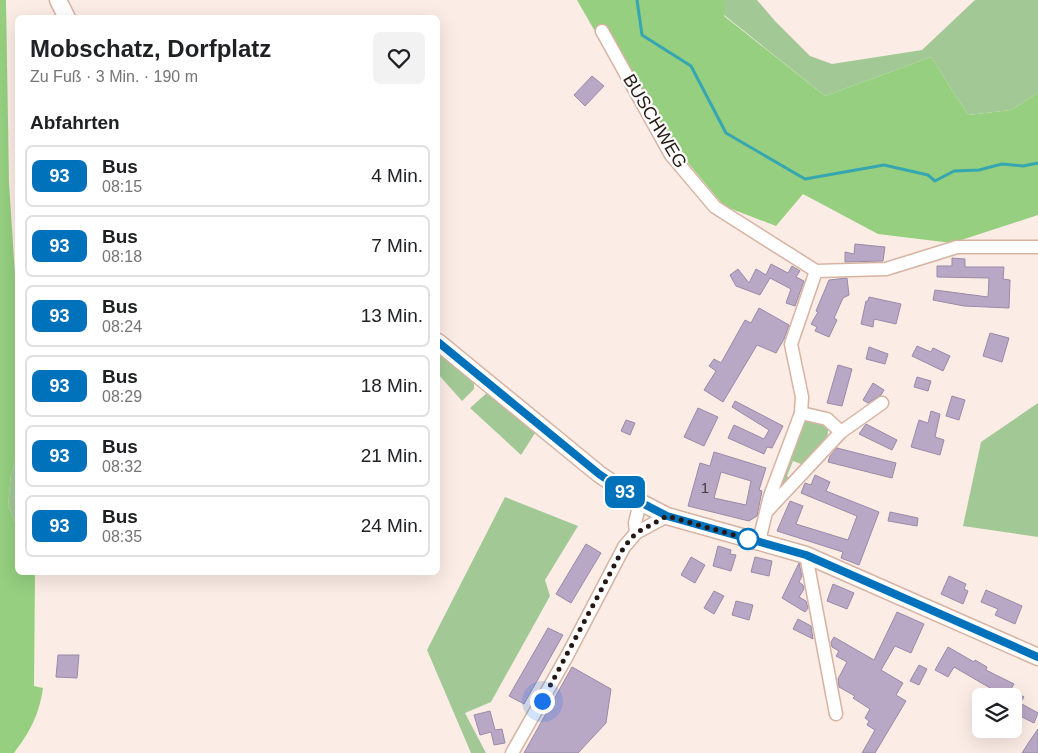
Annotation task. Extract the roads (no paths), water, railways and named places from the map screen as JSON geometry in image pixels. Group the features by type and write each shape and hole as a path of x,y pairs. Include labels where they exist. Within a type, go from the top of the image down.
{"street":[{"path":"58,0 66,15"},
{"name":"BUSCHWEG","path":"602,31 671,155 715,207 816,271"},
{"path":"759,541 775,481 801,413 802,396 791,344 816,271 886,269 958,248 1038,247"},
{"path":"440,344 592,468 640,502 667,516 806,555 1038,657"},
{"path":"767,511 841,432 882,403"},
{"path":"801,413 828,419 841,432"},
{"path":"636,533 635,523 640,502"},
{"path":"512,753 567,656 624,547 636,533 667,516"},
{"path":"806,555 836,714"}],"waterway":[{"path":"637,0 642,35 691,66 726,133 805,179 884,165 928,175 935,181 954,171 979,170 1002,164 1023,166 1038,163"}]}
